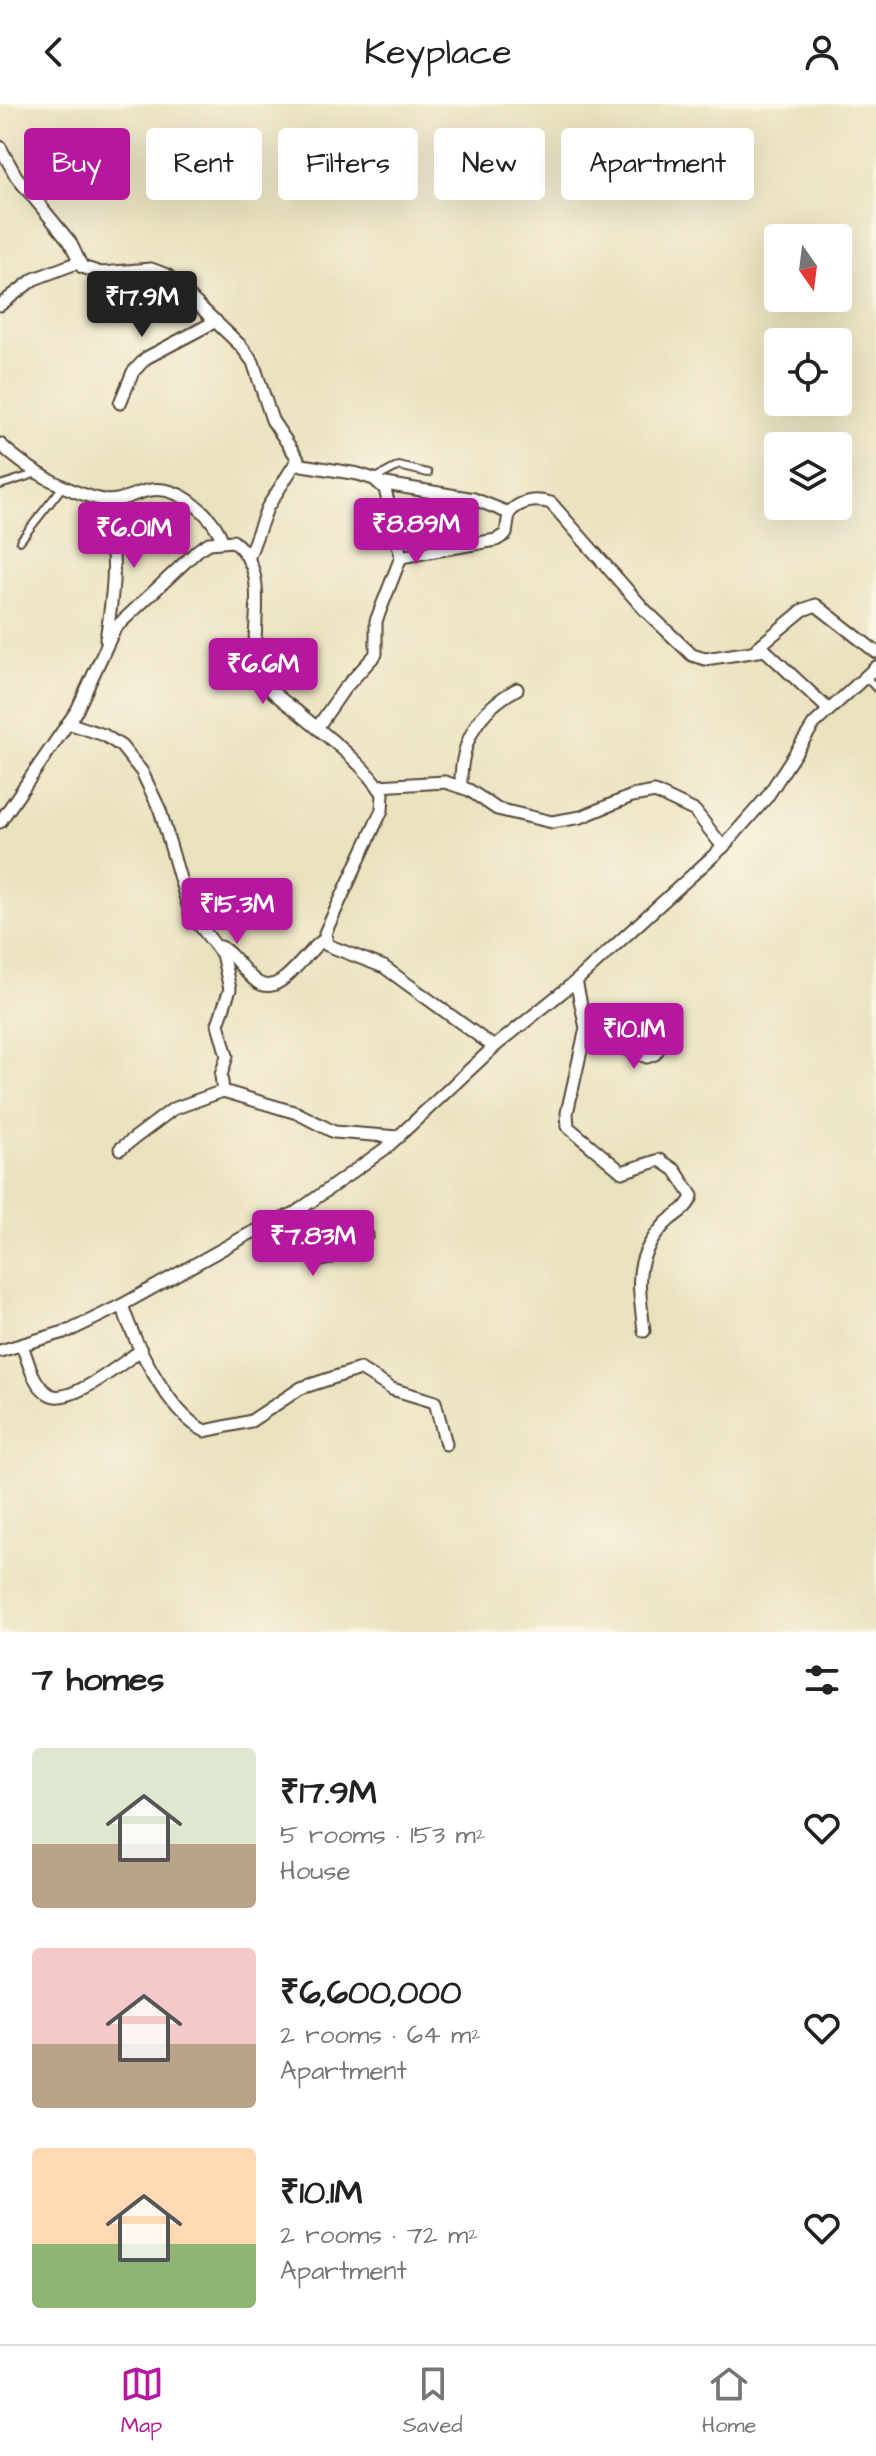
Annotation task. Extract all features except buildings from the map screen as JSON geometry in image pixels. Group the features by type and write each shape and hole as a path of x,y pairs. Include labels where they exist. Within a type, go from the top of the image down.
{"street":[{"path":"0,147 16,176 70,242 86,270 101,273 159,272 216,321 253,362 272,420 295,450 296,464 267,508 248,559"},
{"path":"0,305 34,279 79,262"},
{"path":"120,403 133,372 146,358 216,321"},
{"path":"0,444 38,473 103,500 152,490 167,491 211,518 222,540"},
{"path":"296,464 474,499 509,513"},
{"path":"317,728 344,689 375,658 376,621 401,557 387,496 377,481"},
{"path":"0,822 85,697 105,643 116,572 112,532 103,500"},
{"path":"401,557 456,550 504,537 509,513 518,505 544,501 556,507 635,599 692,655 705,659 757,648 803,610 816,605 876,652"},
{"path":"68,723 104,735 121,746 142,772 160,810 190,913 218,946 227,951 255,981 273,986 282,982 304,954 325,939 329,922 382,810 384,801 378,786 270,688 259,671 258,599 248,559 233,541 209,543 179,566 132,608 105,643"},
{"path":"757,648 773,655 828,709"},
{"path":"0,1351 71,1330 249,1234 295,1213 399,1137 494,1047 576,981 723,847 767,797 797,748 828,709 876,667"},
{"path":"461,786 461,761 473,728 492,705 517,689"},
{"path":"378,786 420,782 461,786 497,809 552,822 581,817 645,792 666,794 695,811 723,847"},
{"path":"325,939 332,949 384,967 494,1047"},
{"path":"218,946 230,989 218,1024 227,1056 221,1075 223,1091"},
{"path":"576,981 586,1034 566,1119 568,1127 622,1172 657,1159 666,1162 692,1196 689,1205 659,1230 640,1260 644,1331"},
{"path":"586,1034 647,1057 655,1054 666,1038"},
{"path":"120,1149 173,1109 223,1091 297,1113 334,1132 399,1137"},
{"path":"295,1213 309,1254 317,1261 367,1235"},
{"path":"122,1305 141,1350 187,1419 205,1431 251,1421 301,1388 360,1369 392,1389 435,1402 446,1444"},
{"path":"22,1345 37,1382 51,1396 59,1398 86,1387 141,1350"}],"lane":[{"path":"377,481 399,466 428,473"},
{"path":"0,485 38,473"},
{"path":"20,541 64,485"},
{"path":"865,676 876,688"}]}
